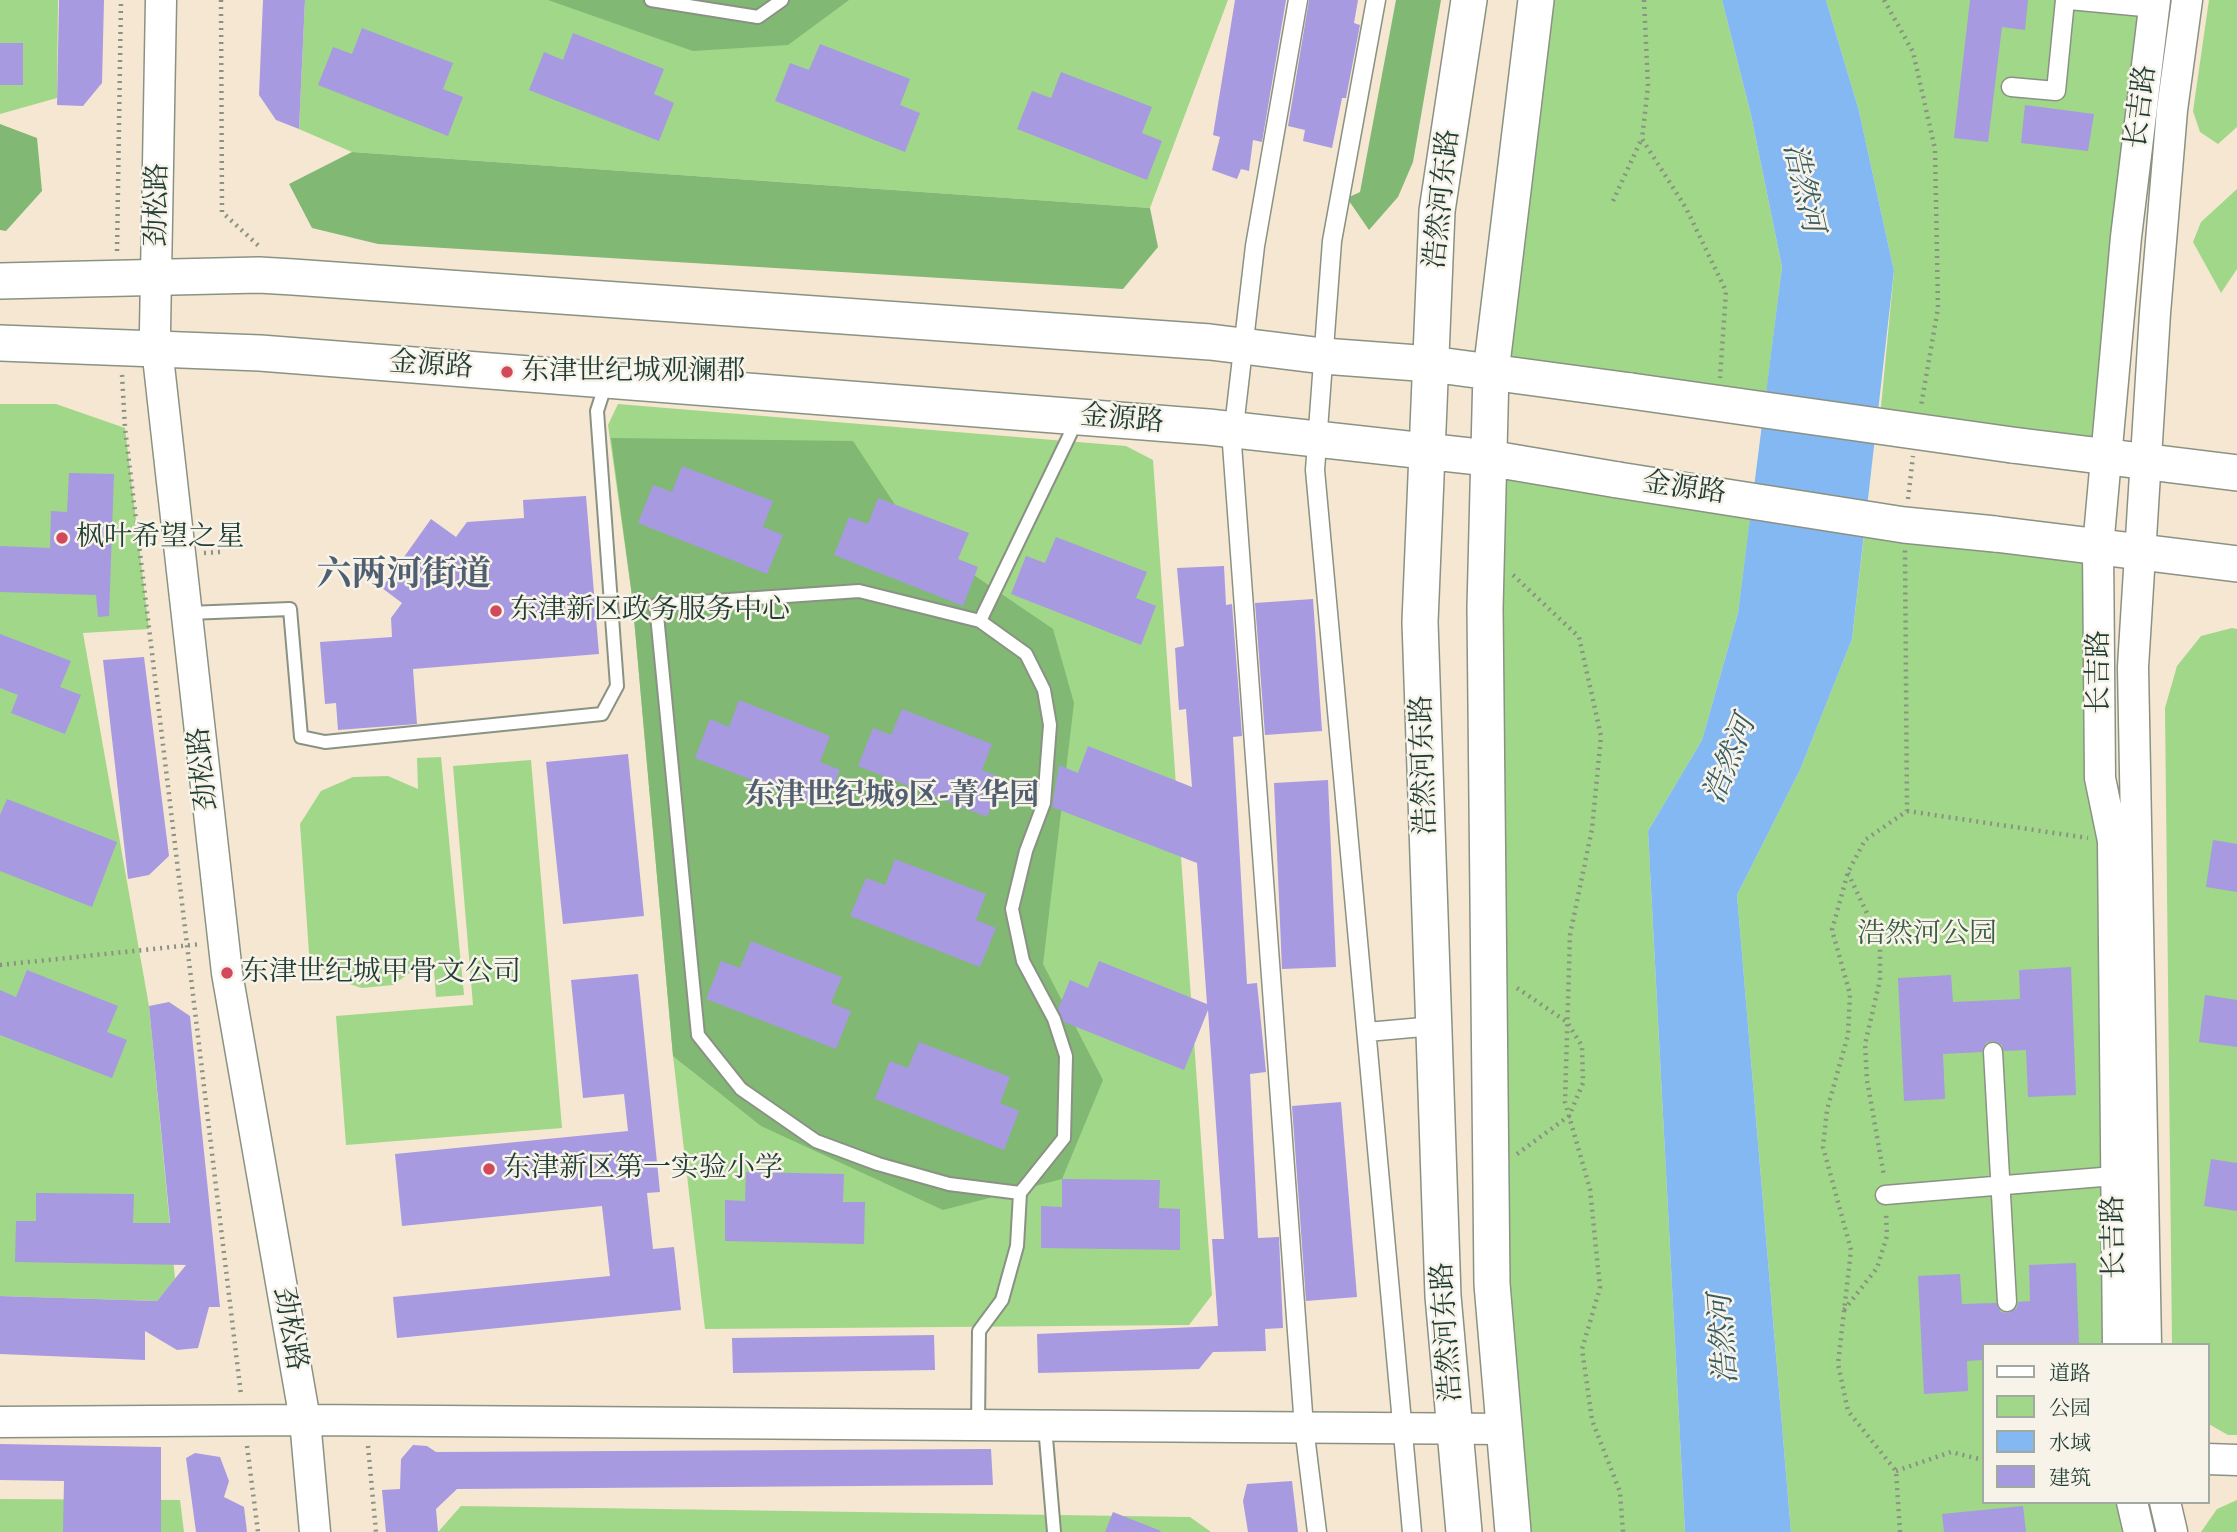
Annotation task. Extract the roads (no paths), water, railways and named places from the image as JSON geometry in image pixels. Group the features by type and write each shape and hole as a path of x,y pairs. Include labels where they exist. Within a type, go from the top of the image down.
{"main road":[{"name":"浩然河东路","path":"1464,1532 1443,1296 1420,622 1437,211 1469,0"},
{"name":"浩然河东路","path":"1513,1532 1492,1284 1486,551 1491,372 1506,226 1536,0"},
{"path":"0,281 293,277 1243,346 1324,356 1431,364 1917,433 2237,472"},
{"name":"金源路","path":"0,343 260,353 1317,437 1488,458 1904,525 2237,564"}],"street":[{"name":"劲松路","path":"161,0 156,278 158,349 223,941 304,1420 315,1532"},
{"path":"1298,0 1255,246 1233,457 1304,1427 1317,1532"},
{"path":"1376,0 1332,241 1315,470 1412,1532"},
{"path":"2011,87 2056,91 2067,0 2155,4"},
{"name":"长吉路","path":"2146,1343 2133,667 2172,110 2187,0"},
{"name":"长吉路","path":"2118,1343 2114,1176 2113,841 2100,778 2098,547 2126,237 2155,4"},
{"path":"1367,1032 1434,1026"},
{"path":"1993,1052 2007,1302"},
{"path":"1885,1195 2114,1176"},
{"path":"0,1422 304,1420 1504,1429"},
{"path":"2209,1459 2237,1461"},
{"path":"2132,1504 2139,1532"},
{"path":"2165,1504 2172,1532"}],"lane":[{"path":"651,0 758,17 782,0"},
{"path":"187,614 290,608 301,737 325,741 602,714 617,686 597,411 607,380"},
{"path":"979,621 1079,417"},
{"path":"978,1425 979,1331 1002,1300 1017,1246 1020,1193 1064,1138 1066,1056 1055,1018 1023,961 1012,909 1026,851 1044,803 1050,725 1044,690 1026,654 979,621 859,591 656,605 698,1035 741,1089 816,1141 878,1164 948,1184 1020,1193"},
{"path":"1045,1426 1054,1532"}],"water":[{"name":"浩然河","path":"1722,0 1826,0 1859,111 1894,271 1852,639 1800,770 1737,895 1791,1532 1685,1532 1648,831 1702,740 1738,613 1782,267 1751,115"}],"place":[{"name":"东津世纪城观澜郡","path":"507,372"},
{"name":"枫叶希望之星","path":"62,538"},
{"name":"东津新区政务服务中心","path":"496,611"},
{"name":"东津世纪城甲骨文公司","path":"227,973"},
{"name":"东津新区第一实验小学","path":"489,1169"}],"district":[{"name":"六两河街道","path":"404,576"},
{"name":"东津世纪城9区-菁华园","path":"892,797"}],"park label":[{"name":"浩然河公园","path":"1927,935"}]}
